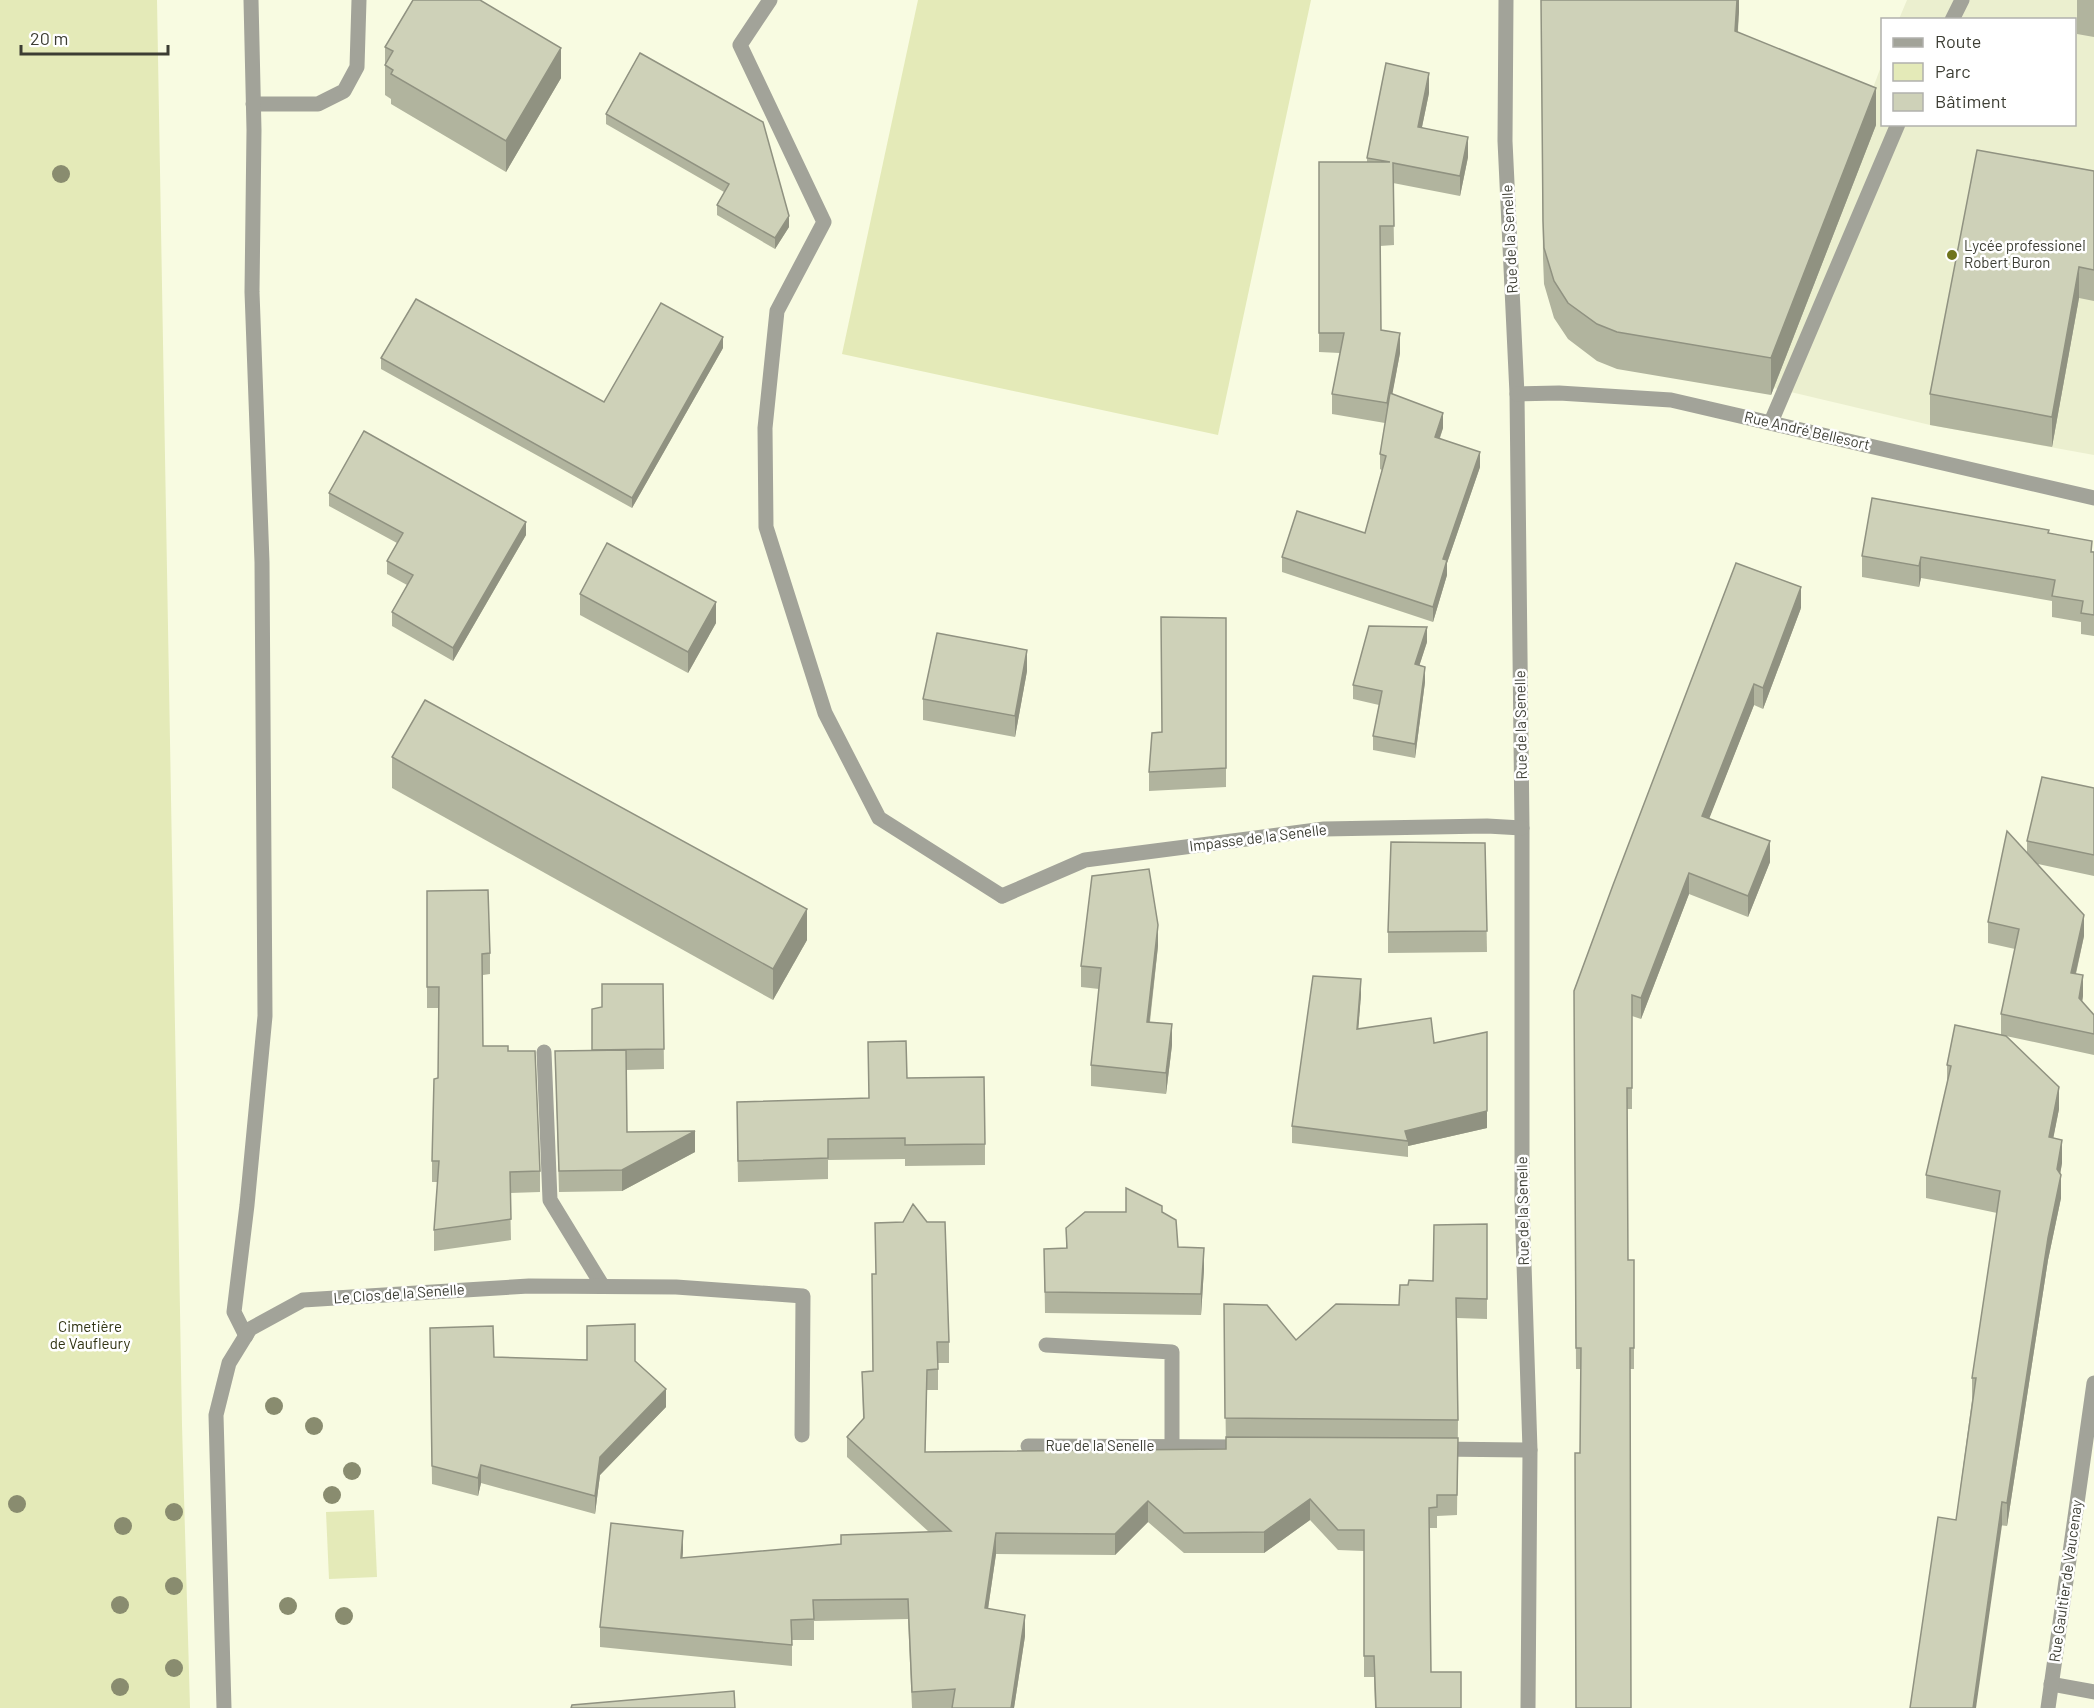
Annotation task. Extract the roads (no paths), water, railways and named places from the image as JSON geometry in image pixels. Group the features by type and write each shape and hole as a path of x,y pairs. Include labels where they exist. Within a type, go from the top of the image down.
{"street":[{"path":"246,1336 234,1312 265,1016 262,562 252,292 251,0"},
{"path":"253,104 318,104 344,91 357,67 359,0"},
{"name":"Impasse de la Senelle","path":"770,0 740,45 824,222 777,311 765,428 766,527 825,713 879,818 1002,896 1085,860 1324,830 1487,826 1522,828"},
{"name":"Rue de la Senelle","path":"1506,0 1505,141 1517,394 1522,828 1522,1202 1530,1450 1528,1708"},
{"path":"1953,18 1962,0"},
{"path":"1771,423 1898,126"},
{"name":"Rue André Bellesort","path":"1517,394 1559,393 1671,400 2094,498"},
{"path":"544,1052 550,1200 603,1285"},
{"name":"Le Clos de la Senelle","path":"224,1708 216,1415 229,1363 250,1329 303,1300 529,1286 603,1285 676,1287 803,1296 802,1435"},
{"name":"Rue de la Senelle","path":"1046,1345 1172,1352 1172,1446"},
{"name":"Rue Gaultier de Vaucenay","path":"2048,1708 2094,1383"},
{"name":"Rue de la Senelle","path":"1028,1446 1255,1447"},
{"path":"1423,1449 1530,1450"},
{"path":"2051,1684 2094,1692"}],"place":[{"name":"Lycée professionel Robert Buron","path":"1952,255"}],"park label":[{"name":"Cimetière de Vaufleury","path":"90,1336"}]}
